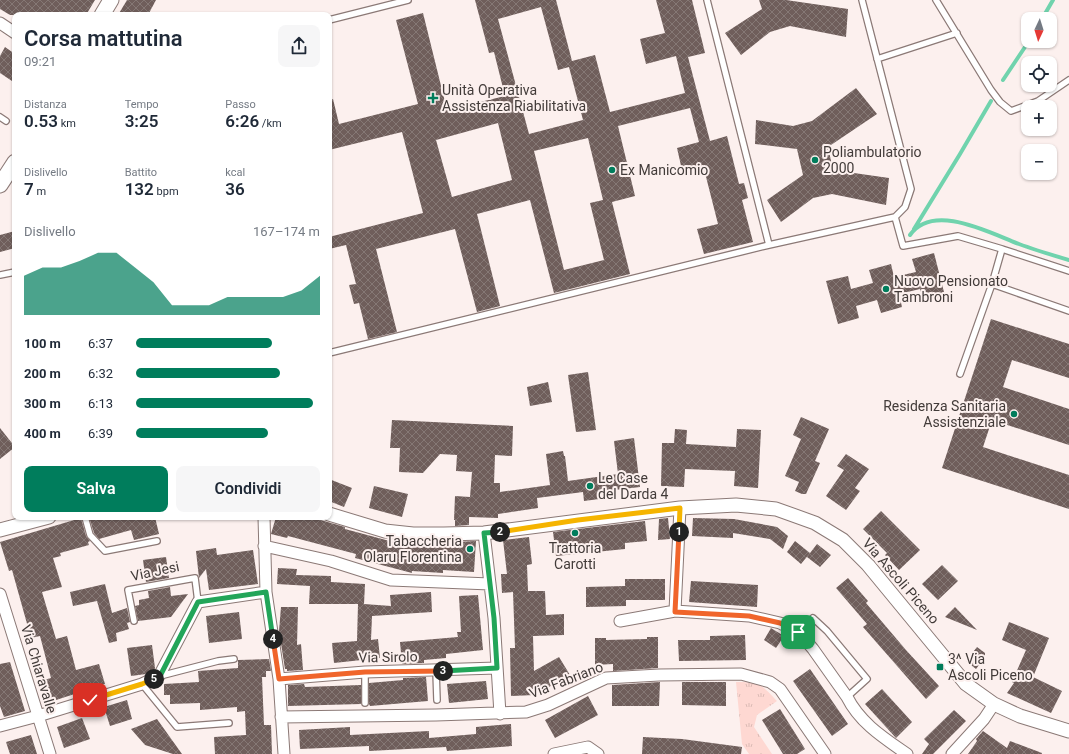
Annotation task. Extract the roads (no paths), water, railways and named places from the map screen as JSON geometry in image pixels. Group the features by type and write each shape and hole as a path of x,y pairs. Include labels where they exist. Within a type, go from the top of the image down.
{"main road":[{"path":"104,12 111,0"},
{"path":"0,185 12,167"}],"street":[{"path":"0,23 12,31"},
{"name":"Via Ascoli Piceno","path":"332,515 364,525 399,532 413,534 444,534 484,533 680,508 736,505 776,509 815,523 843,540 868,565 966,684 994,704 1020,716 1069,731"},
{"path":"675,612 680,508"},
{"path":"2,527 35,520"},
{"path":"264,520 266,592 279,679 284,754"},
{"path":"484,533 494,618 500,714"},
{"path":"264,546 331,561 391,580 490,584"},
{"path":"0,726 142,684 160,676 198,602 266,592"},
{"name":"Via Chiaravalle","path":"0,594 50,754"},
{"path":"620,621 675,612 749,616 780,623 798,632 802,636 813,649 851,705 871,729 907,754"},
{"name":"Via Sirolo","path":"279,679 365,672 497,668"},
{"name":"Via Fabriano","path":"281,717 500,714 526,712 548,705 606,678 659,675 741,674 770,682 780,689 825,754"},
{"path":"952,754 984,720 994,704"},
{"path":"554,754 588,747 598,754"}],"lane":[{"path":"332,19 408,0"},
{"path":"707,0 769,245"},
{"path":"332,352 769,245 895,217 905,207 910,189 862,0"},
{"path":"936,0 991,90 1000,102 1010,111 1038,101 1069,80"},
{"path":"877,59 957,33"},
{"path":"0,117 6,121"},
{"path":"895,217 903,246 958,236 1002,248 1069,271"},
{"path":"960,374 992,284 1002,248"},
{"path":"0,275 12,273"},
{"path":"992,284 1069,311"},
{"path":"86,520 90,535 105,551 157,541"},
{"name":"Via Jesi","path":"134,621 128,590 195,578 198,602"},
{"path":"802,636 813,618 827,631 867,679 847,697"},
{"path":"160,676 218,661 234,659"},
{"path":"436,671 437,700"},
{"path":"365,672 365,703"},
{"path":"142,684 177,727 229,723"}],"waterway":[{"path":"1046,12 1053,0"},
{"path":"1003,80 1024,48"},
{"path":"914,229 991,101"},
{"path":"910,235 920,225 933,221 947,220 978,228 1025,246 1069,260"}],"place":[{"name":"Unità Operativa Assistenza Riabilitativa","path":"433,98"},
{"name":"Poliambulatorio 2000","path":"815,160"},
{"name":"Ex Manicomio","path":"612,170"},
{"name":"Nuovo Pensionato Tambroni","path":"886,289"},
{"name":"Residenza Sanitaria Assistenziale","path":"1014,414"},
{"name":"Le Case del Darda 4","path":"590,486"},
{"name":"Trattoria Carotti","path":"575,533"},
{"name":"Tabaccheria Olaru Florentina","path":"470,549"},
{"name":"3^ Via Ascoli Piceno","path":"940,667"}]}
